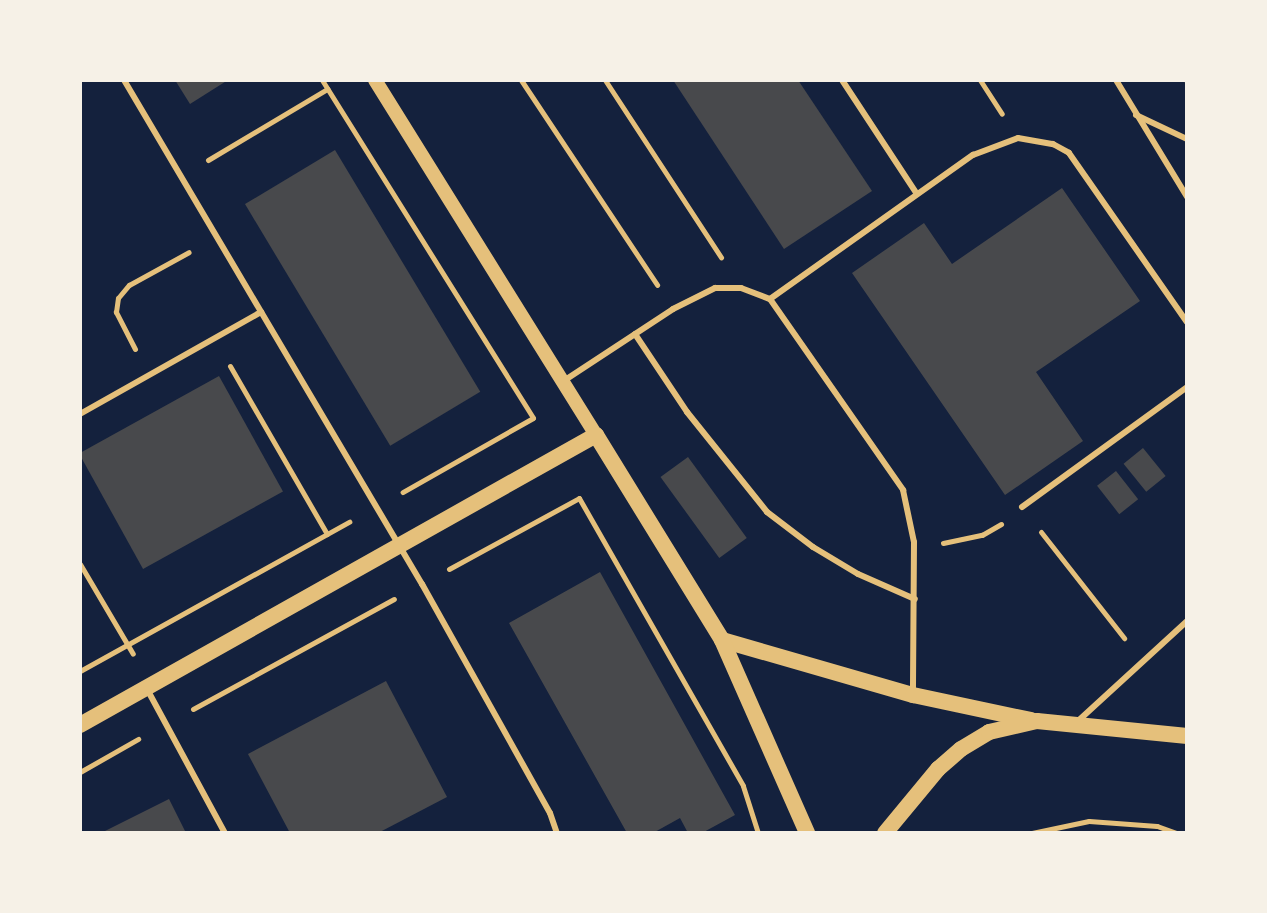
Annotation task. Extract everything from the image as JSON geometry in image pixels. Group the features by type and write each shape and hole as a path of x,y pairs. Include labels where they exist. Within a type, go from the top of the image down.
{"main road":[{"path":"80,725 596,435 722,640 807,833"},
{"path":"722,640 913,695 1037,721 1187,736"},
{"path":"885,833 938,769 961,749 989,732 1037,721"}],"street":[{"path":"375,80 596,435"}],"lane":[{"path":"124,80 399,546 550,813 557,833"},
{"path":"842,80 917,194"},
{"path":"1116,80 1187,197"},
{"path":"1136,115 1187,139"},
{"path":"770,299 973,155 1018,138 1053,144 1069,153 1187,322"},
{"path":"562,382 673,309 715,288 741,288 770,299 903,490 914,542 913,695"},
{"path":"80,414 261,312"},
{"path":"635,334 687,412 767,512 847,567 915,599"},
{"path":"1022,507 1187,387"},
{"path":"1076,724 1187,621"},
{"path":"147,689 225,833"}],"path":[{"path":"521,80 673,309"},
{"path":"605,80 741,288"},
{"path":"181,176 327,89"},
{"path":"149,375 116,312 118,298 129,285 163,268"},
{"path":"213,338 327,535"},
{"path":"914,542 936,544 982,535 1022,507 1143,663"},
{"path":"80,564 128,644 147,689"},
{"path":"1032,833 1089,821 1157,826 1176,833"}],"building":[{"path":"175,80 228,80 190,104"},
{"path":"673,80 798,80 872,191 784,249"},
{"path":"335,150 480,392 390,446 245,204"},
{"path":"1062,188 1140,301 1036,372 1083,441 1005,495 852,273 924,223 952,264"},
{"path":"219,376 283,491 143,569 80,453"},
{"path":"1143,448 1166,476 1146,492 1124,464"},
{"path":"688,457 747,538 719,558 660,477"},
{"path":"1116,471 1138,499 1119,514 1097,486"},
{"path":"600,572 735,815 702,833 688,833 680,818 653,833 627,833 509,623"},
{"path":"386,681 447,797 378,833 290,833 248,754"},
{"path":"169,799 186,833 101,833"}]}
